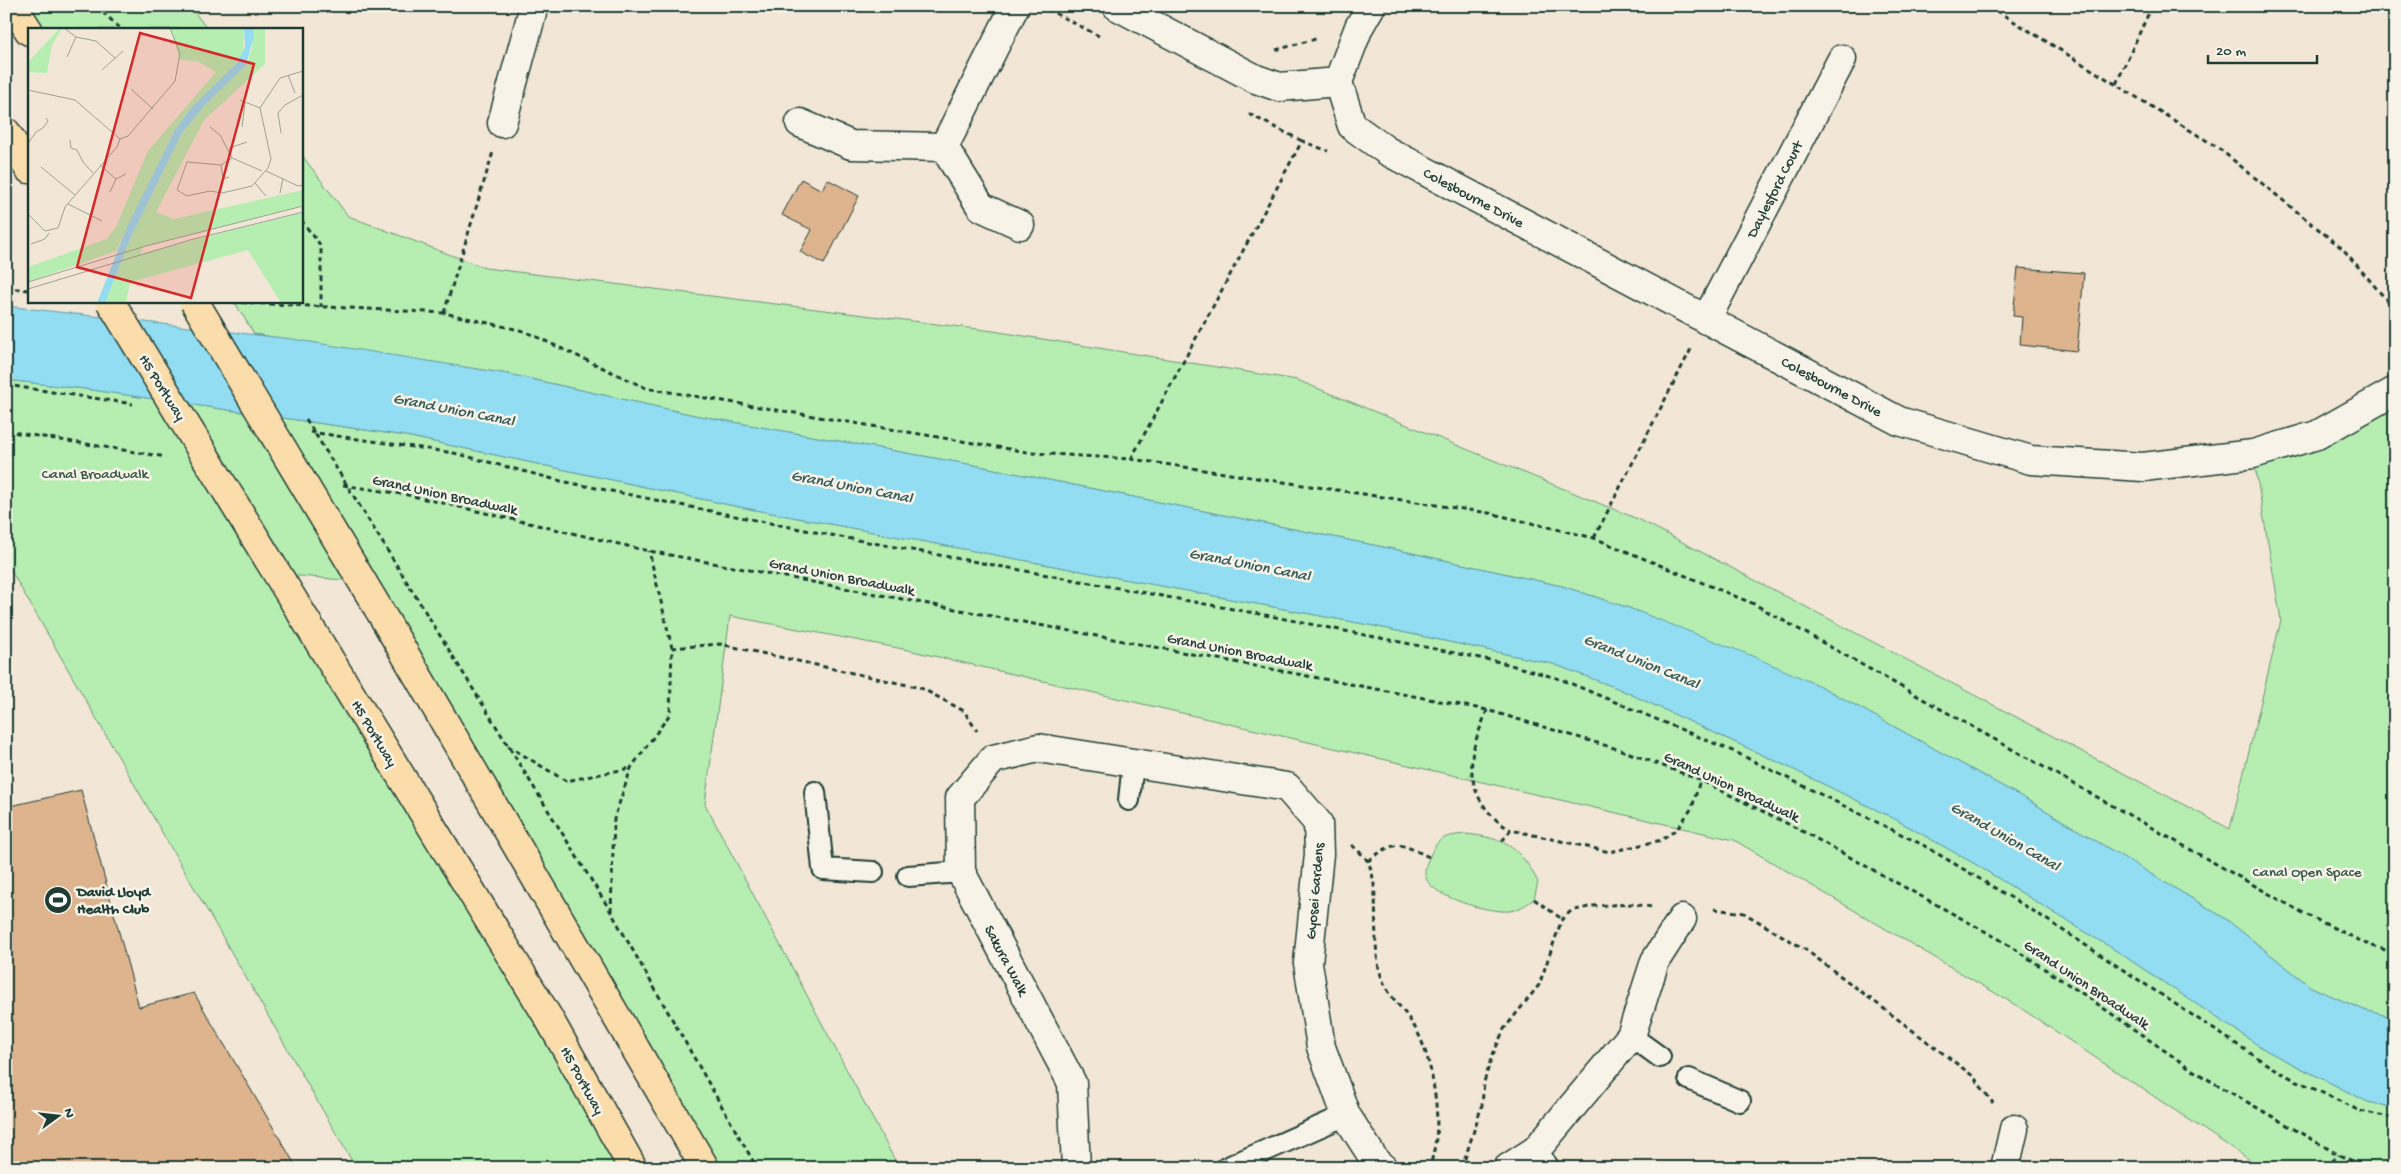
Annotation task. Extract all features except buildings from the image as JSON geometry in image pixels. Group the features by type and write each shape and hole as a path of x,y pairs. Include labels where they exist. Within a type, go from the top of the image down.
{"main road":[{"path":"13,6 28,29"},
{"path":"8,134 28,166"},
{"name":"H5 Portway","path":"111,302 548,1017 633,1168"},
{"path":"195,302 378,608 705,1168"}],"street":[{"path":"502,123 534,6"},
{"path":"944,147 1015,6"},
{"path":"1117,6 1256,79 1279,87 1338,82 1365,17"},
{"name":"Daylesford Court","path":"1706,320 1842,59"},
{"name":"Colesbourne Drive","path":"1338,82 1352,126 1387,151 1899,421 2030,460 2143,467 2253,454 2317,435 2395,391"},
{"path":"800,123 851,145 944,147"},
{"path":"944,147 981,207 1020,225"},
{"name":"Gyosei Gardens","path":"994,759 1038,748 1288,787 1318,823 1319,854 1308,963 1321,1047 1346,1114 1376,1162 1383,1168"},
{"name":"Sakura Walk","path":"994,759 960,798 961,872 1072,1083 1076,1168"},
{"path":"1508,1168 1542,1159 1631,1036 1654,961 1682,919"},
{"path":"2005,1168 2014,1129"}],"lane":[{"path":"1129,800 1133,763"},
{"path":"815,792 823,869 874,872"},
{"path":"908,876 961,872"},
{"path":"1631,1036 1660,1057"},
{"path":"1689,1079 1740,1102"},
{"path":"1226,1168 1346,1114"}],"path":[{"path":"96,6 120,28"},
{"path":"1990,6 2217,147 2336,243 2395,310"},
{"path":"2116,84 2152,6"},
{"path":"1268,46 1276,50 1365,17"},
{"path":"444,313 502,123"},
{"path":"1130,459 1302,141 1336,154"},
{"path":"302,221 321,246 321,307"},
{"path":"6,288 28,290"},
{"path":"229,302 444,313 524,331 646,388 1033,453 1130,459 1489,513 1594,538 1754,604 2305,914 2369,944 2395,953"},
{"path":"235,302 239,310"},
{"path":"1594,538 1706,320"},
{"path":"6,385 135,404"},
{"path":"306,418 611,912 756,1168"},
{"path":"6,431 173,458"},
{"path":"309,432 454,452 561,481 830,535 1293,621 1500,662 1560,679 1735,752 1923,845 2035,912 2279,1072 2360,1111 2395,1118"},
{"name":"Grand Union Broadwalk","path":"340,484 408,495 649,551 1488,710 1624,751 1700,780 1804,832 1999,939 2083,994 2197,1073 2339,1155 2369,1168"},
{"path":"611,912 614,819 631,768 670,714 672,648 649,551"},
{"path":"672,648 720,644 921,688 964,710 994,759"},
{"path":"1488,710 1472,758 1474,786 1482,806 1497,822 1511,830 1610,852 1662,840 1677,829 1692,808 1700,780"},
{"path":"508,745 566,781 631,768"},
{"path":"1318,823 1344,837 1368,861 1374,883 1374,940 1380,973 1392,1000 1413,1023 1425,1052 1434,1094 1436,1136 1430,1168"},
{"path":"1502,841 1511,830"},
{"path":"1368,861 1390,845 1406,846 1429,857"},
{"path":"1534,899 1562,919"},
{"path":"1462,1168 1480,1113 1484,1082 1491,1059 1504,1029 1539,985 1562,919 1571,911 1593,906 1632,904 1664,909 1682,919 1717,908 1744,912 1806,950 1973,1076 2014,1129"},
{"path":"2325,1168 2339,1155"}],"green space":[{"path":"13,6 190,6 206,28 28,28"},
{"name":"Canal Open Space","path":"302,155 348,216 485,268 993,331 1297,380 1640,520 2230,829 2281,620 2253,454 2395,391 2395,1018 2364,1010 2311,987 2226,919 2033,803 1822,687 1629,608 1562,586 1398,550 979,466 694,415 508,374 254,334 235,302 302,302"},
{"name":"Canal Broadwalk","path":"6,380 85,389 406,436 739,507 1369,625 1553,664 1617,688 1782,764 1893,818 1975,864 2118,952 2267,1051 2368,1102 2395,1108 2395,1168 2262,1168 2019,1007 1734,840 908,650 730,616 705,804 899,1168 705,1168 363,582 279,574 633,1168 356,1168 6,562"},
{"path":"1466,834 1491,838 1510,846 1518,852 1538,882 1534,899 1513,910 1501,911 1463,903 1439,892 1431,885 1426,878 1425,870 1436,844 1444,838"}],"water":[{"name":"Grand Union Canal","path":"6,306 292,339 508,374 694,415 979,466 1398,550 1562,586 1629,608 1750,655 1822,687 2033,803 2226,919 2311,987 2364,1010 2395,1018 2395,1108 2368,1102 2267,1051 2118,952 1975,864 1893,818 1782,764 1617,688 1553,664 1369,625 739,507 406,436 85,389 6,380"}],"place":[{"name":"David Lloyd Health Club","path":"58,900"}]}
